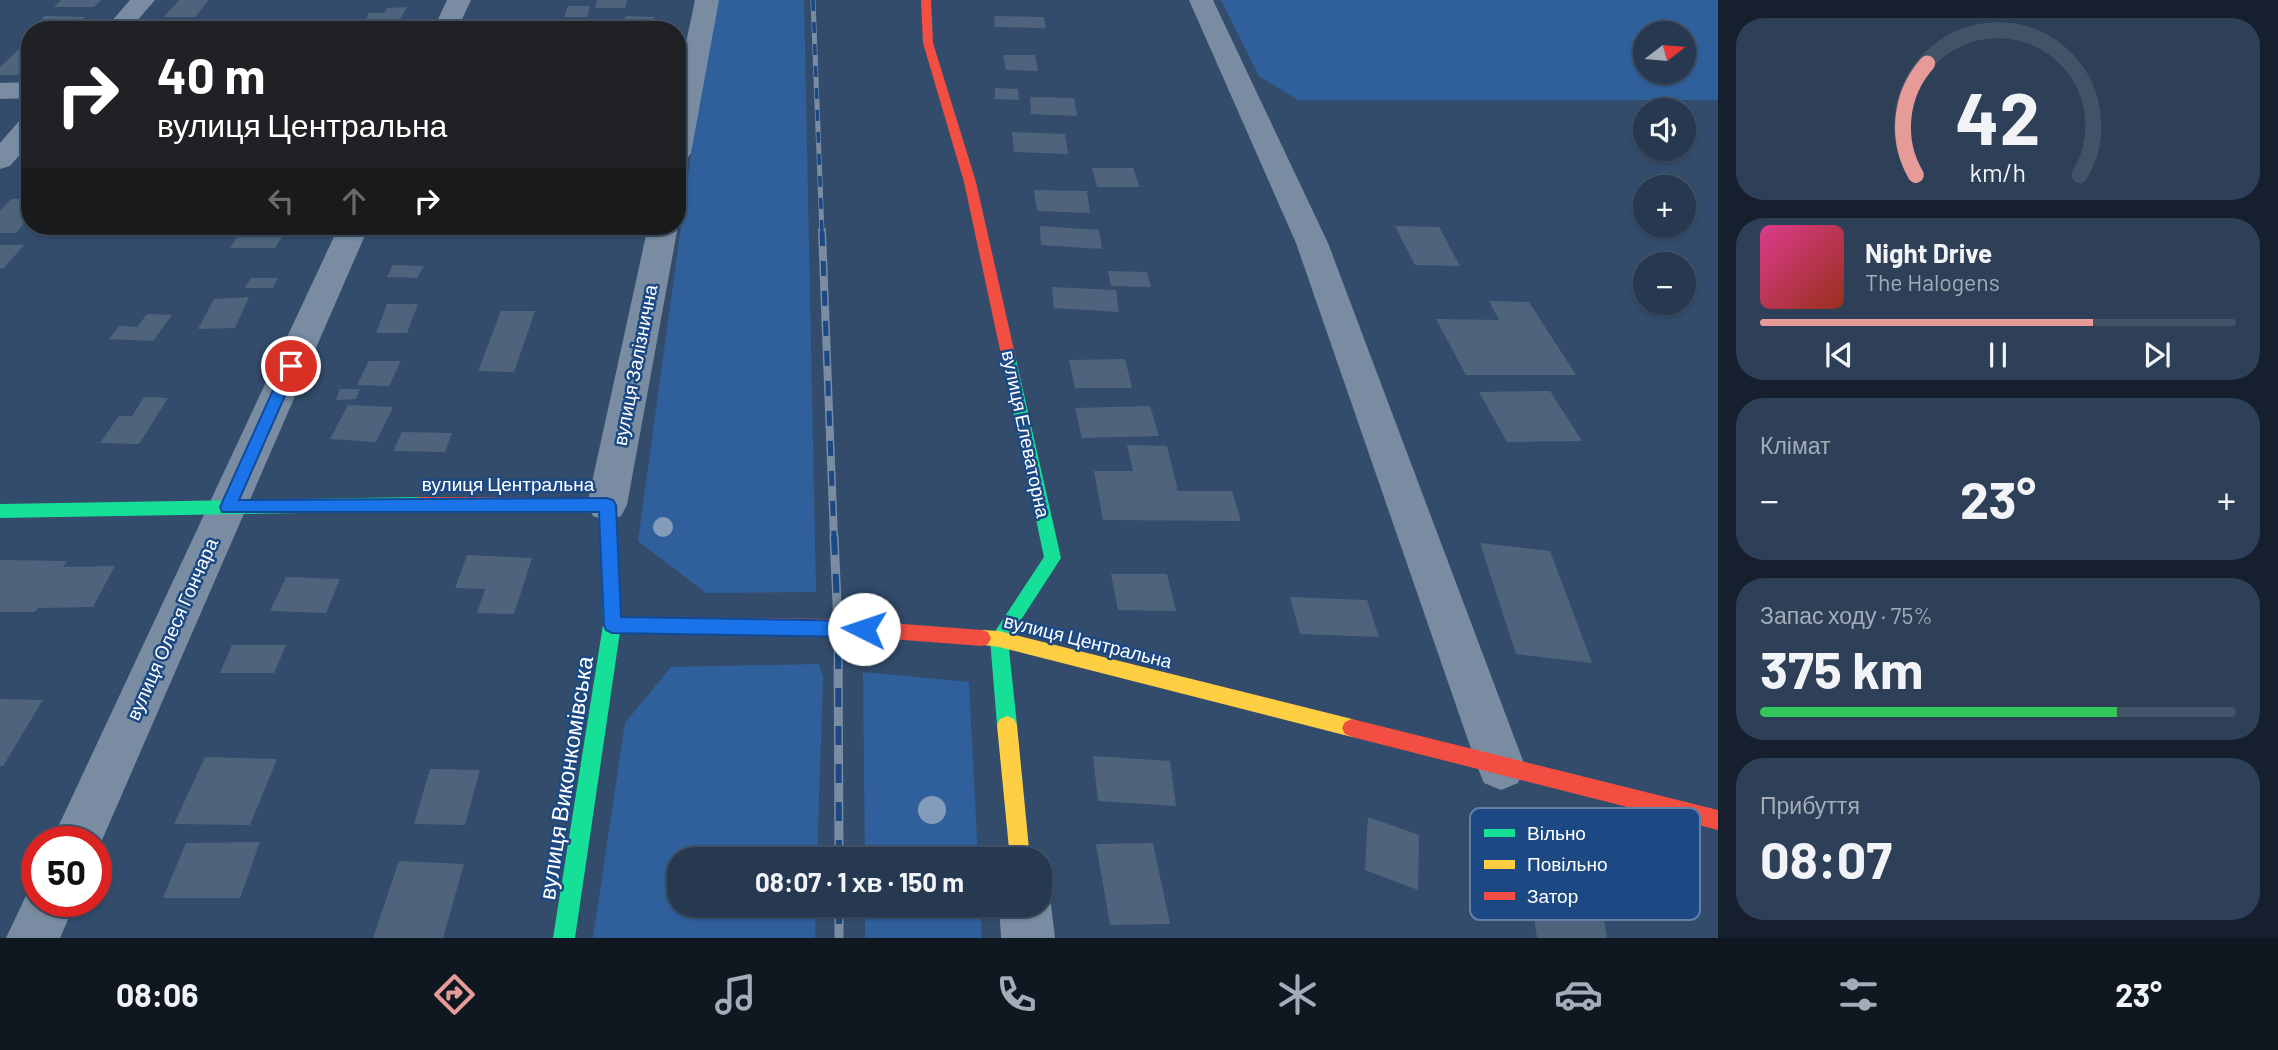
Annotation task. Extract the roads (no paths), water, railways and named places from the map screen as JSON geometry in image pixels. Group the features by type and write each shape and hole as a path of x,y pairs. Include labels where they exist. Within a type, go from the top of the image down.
{"main road":[{"name":"вулиця Елеваторна","path":"926,0 928,43 970,182 1053,558 999,639"},
{"name":"вулиця Центральна","path":"0,511 607,505 612,625 838,627 999,639 1670,808"},
{"name":"вулиця Виконкомівська","path":"564,938 612,625"},
{"path":"999,639 1019,847"},
{"name":"вулиця Центральна","path":"1700,816 1718,820"}],"street":[{"path":"124,21 143,0"},
{"path":"449,21 459,0"},
{"path":"686,107 707,0"},
{"path":"1201,0 1312,243 1501,766"},
{"path":"0,91 21,90"},
{"path":"0,160 21,136"},
{"name":"вулиця Олеся Гончара","path":"83,826 351,235"},
{"name":"вулиця Залізнична","path":"607,505 661,235"},
{"path":"33,938 43,917"},
{"path":"1026,917 1028,938"}],"railway":[{"path":"813,0 822,233"},
{"path":"822,231 834,538"},
{"path":"834,536 838,627 839,847"},
{"path":"839,917 839,938"}]}
